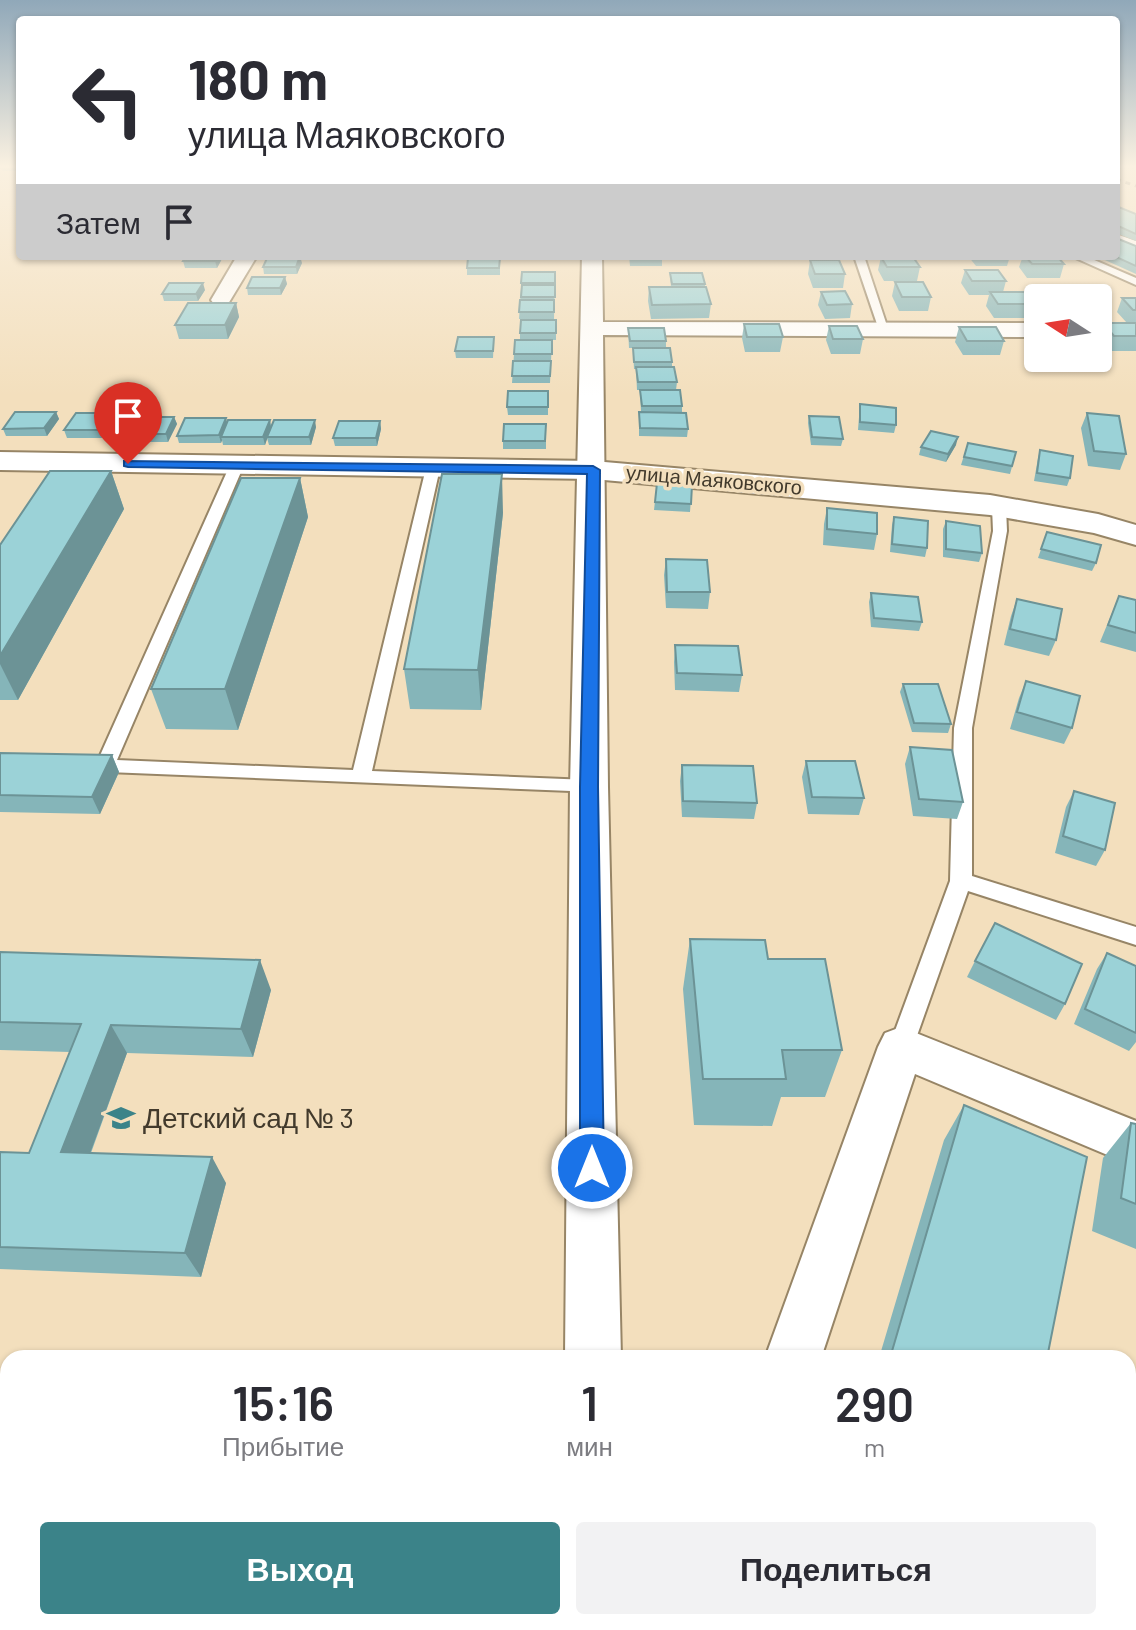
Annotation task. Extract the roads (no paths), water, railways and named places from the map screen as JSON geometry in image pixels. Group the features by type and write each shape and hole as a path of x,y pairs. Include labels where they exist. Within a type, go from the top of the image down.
{"street":[{"path":"221,300 245,260"},
{"path":"592,260 589,787 593,1350"},
{"path":"592,328 1024,330"},
{"name":"улица Маяковского","path":"0,461 68,473 237,465 593,470 999,507 1098,524 1136,535"},
{"path":"796,1350 901,1047 1136,1144"}],"lane":[{"path":"860,260 885,330"},
{"path":"1085,260 1136,282"},
{"path":"105,766 237,465"},
{"path":"361,777 433,468"},
{"path":"901,1047 961,881 963,728 1000,531 999,507"},
{"path":"75,766 589,787"},
{"path":"961,881 1136,936"}],"place":[{"name":"Детский сад № 3","path":"121,1118"}]}
